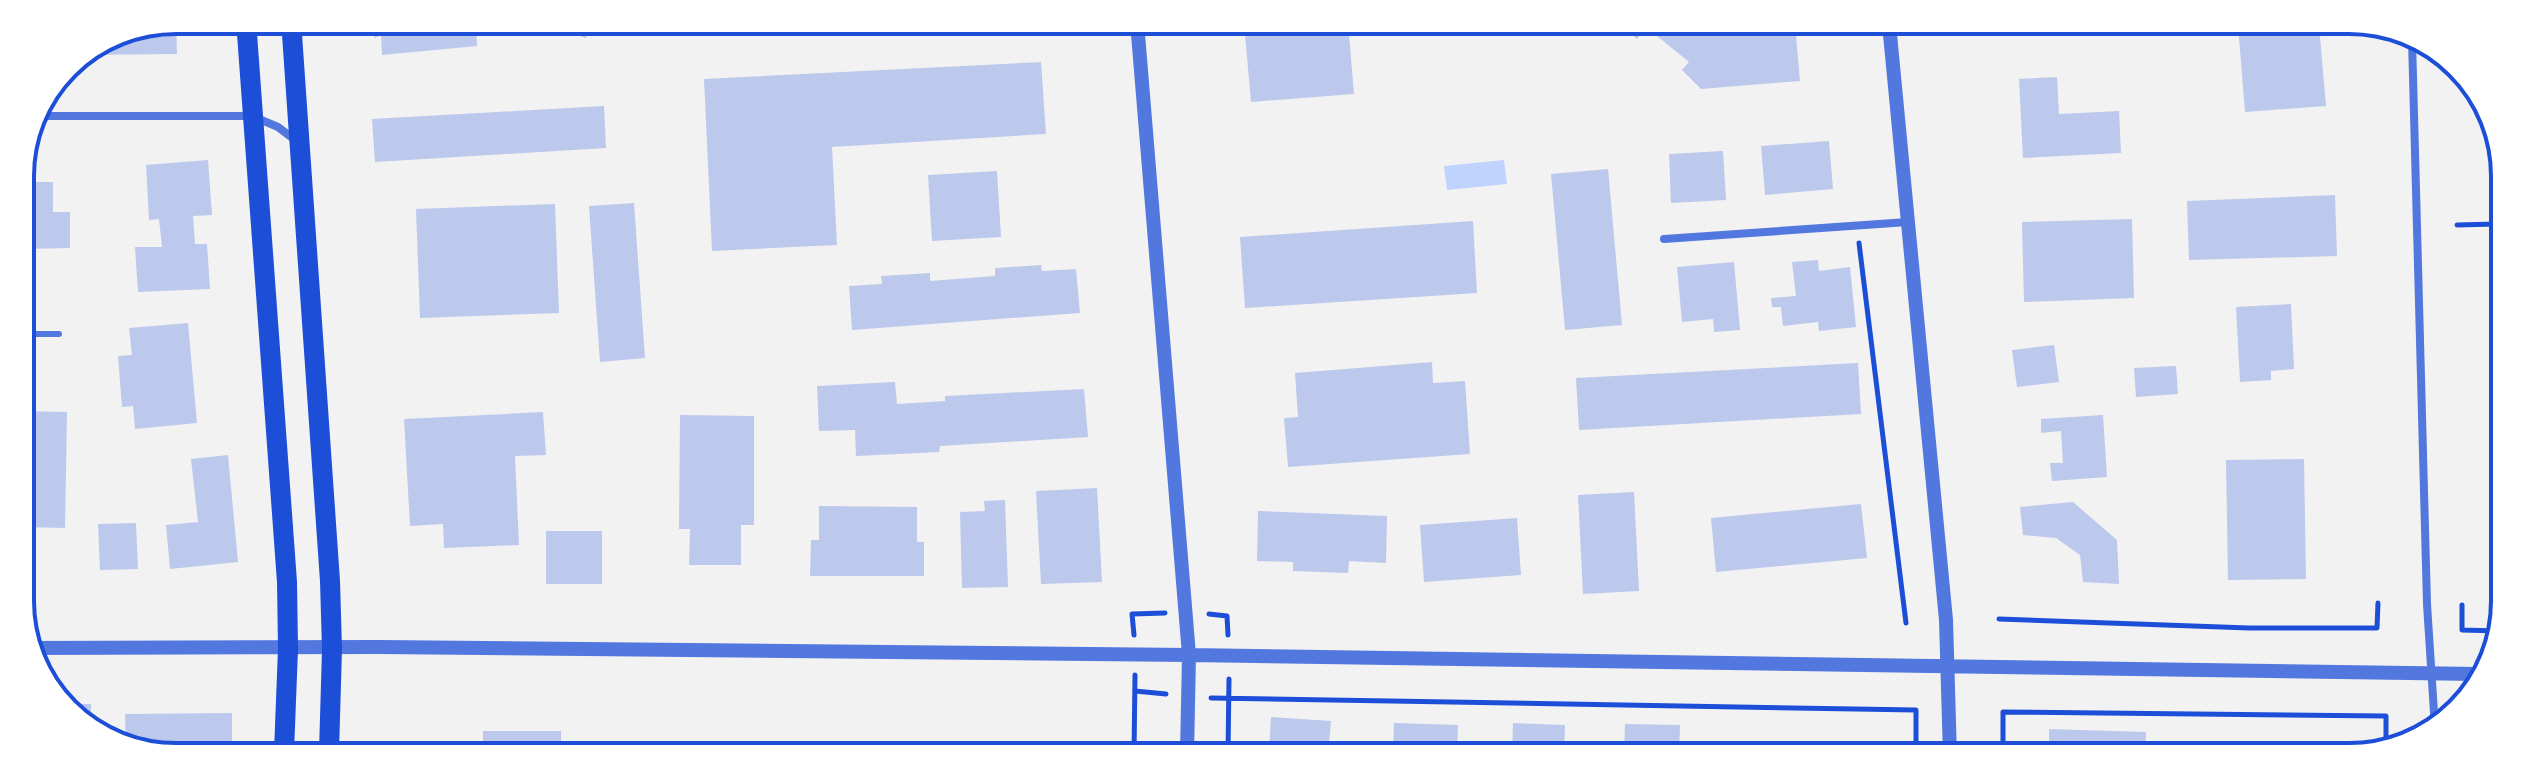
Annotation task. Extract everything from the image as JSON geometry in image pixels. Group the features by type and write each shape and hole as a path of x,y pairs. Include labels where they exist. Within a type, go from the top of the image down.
{"main road":[{"path":"247,34 287,582 284,743"},
{"path":"292,34 330,581 329,743"}],"street":[{"path":"1138,34 1189,655 1187,743"},
{"path":"1890,34 1948,666 1950,743"},
{"path":"2412,49 2434,715"},
{"path":"48,116 252,116 278,127 301,147"},
{"path":"1664,239 1908,222"},
{"path":"42,648 1189,655 2470,674"}],"lane":[{"path":"34,334 59,334"}],"path":[{"path":"2457,225 2491,224"},
{"path":"1859,243 1906,623"},
{"path":"1999,619 2249,628 2377,628 2378,603"},
{"path":"2462,605 2462,630 2488,631"},
{"path":"1132,614 1167,613"},
{"path":"1204,613 1227,616"},
{"path":"1228,743 1229,668"},
{"path":"1134,743 1135,691 1170,694"},
{"path":"1206,698 1916,710 1916,743"},
{"path":"2003,743 2003,712 2386,716 2386,738"}],"water":[{"path":"1504,160 1507,184 1447,190 1444,166"}],"building":[{"path":"167,34 176,34 177,54 102,55 130,42"},
{"path":"373,34 477,34 477,46 382,55 381,35 375,38"},
{"path":"1245,34 1349,34 1354,94 1251,102"},
{"path":"1655,34 1796,34 1800,81 1701,89 1682,70 1689,62"},
{"path":"2239,34 2320,34 2326,106 2245,112"},
{"path":"1041,62 1046,134 832,147 837,245 712,251 704,79"},
{"path":"2057,77 2059,114 2119,111 2121,153 2023,158 2019,79"},
{"path":"604,106 606,148 375,162 372,119"},
{"path":"1829,141 1833,189 1765,195 1761,146"},
{"path":"1723,151 1726,200 1671,203 1669,154"},
{"path":"208,160 212,215 193,216 195,244 207,244 210,289 138,292 135,247 162,247 159,219 149,220 146,165"},
{"path":"1608,169 1622,325 1565,330 1551,174"},
{"path":"997,171 1001,237 932,241 928,175"},
{"path":"34,182 53,182 53,212 70,212 70,248 34,249"},
{"path":"2335,195 2337,256 2189,260 2187,201"},
{"path":"634,203 645,358 600,362 589,206"},
{"path":"555,204 559,313 420,318 416,209"},
{"path":"2132,219 2134,298 2024,302 2022,222"},
{"path":"1473,221 1477,293 1245,308 1240,237"},
{"path":"1818,260 1819,271 1850,267 1856,327 1819,331 1818,322 1783,326 1781,307 1772,307 1771,298 1796,296 1792,262"},
{"path":"1734,262 1740,330 1714,332 1713,319 1682,322 1677,267"},
{"path":"1041,265 1042,271 1076,269 1080,313 852,330 849,286 882,284 881,276 930,273 930,281 995,276 995,268"},
{"path":"2291,304 2294,369 2271,371 2271,380 2240,382 2236,307"},
{"path":"188,323 197,423 135,429 133,406 122,407 118,356 132,355 129,328"},
{"path":"2054,345 2059,382 2017,387 2012,350"},
{"path":"1432,362 1433,383 1465,381 1470,454 1288,467 1284,418 1298,417 1295,373"},
{"path":"1858,363 1861,414 1579,430 1576,378"},
{"path":"2176,366 2178,394 2136,397 2134,368"},
{"path":"895,382 897,404 945,401 945,396 1084,389 1088,437 940,446 939,452 856,456 855,430 819,431 817,386"},
{"path":"34,411 67,412 65,528 34,527"},
{"path":"543,412 546,455 515,456 519,545 444,548 443,524 410,526 404,419"},
{"path":"680,415 754,416 754,525 741,525 741,565 689,565 690,529 679,529"},
{"path":"2103,415 2107,477 2052,481 2050,463 2063,463 2061,431 2041,433 2041,419"},
{"path":"228,455 238,562 170,569 166,525 198,522 191,459"},
{"path":"2304,459 2306,579 2228,580 2226,460"},
{"path":"1097,488 1102,582 1041,584 1036,491"},
{"path":"1634,492 1639,591 1583,594 1578,495"},
{"path":"1005,500 1008,587 962,588 960,512 985,511 984,501"},
{"path":"2073,502 2117,540 2119,584 2083,582 2080,555 2056,538 2023,535 2020,507"},
{"path":"1861,504 1867,558 1716,572 1711,518"},
{"path":"819,506 917,507 917,542 924,542 924,576 810,576 811,540 819,540"},
{"path":"1258,511 1387,516 1386,563 1349,561 1348,573 1293,571 1293,562 1257,561"},
{"path":"1517,518 1521,575 1424,582 1420,525"},
{"path":"136,523 138,569 100,570 98,524"},
{"path":"546,531 602,531 602,584 546,584"},
{"path":"78,704 91,704 91,715"},
{"path":"232,713 232,743 157,742 139,738 126,733 125,714"},
{"path":"1271,717 1331,721 1329,743 1270,743"},
{"path":"1394,723 1458,725 1457,743 1393,743"},
{"path":"1513,723 1565,725 1564,743 1512,743"},
{"path":"1625,724 1680,725 1679,743 1624,743"},
{"path":"2049,729 2146,732 2146,743 2049,743"},
{"path":"483,731 561,731 561,743 483,743"}]}
